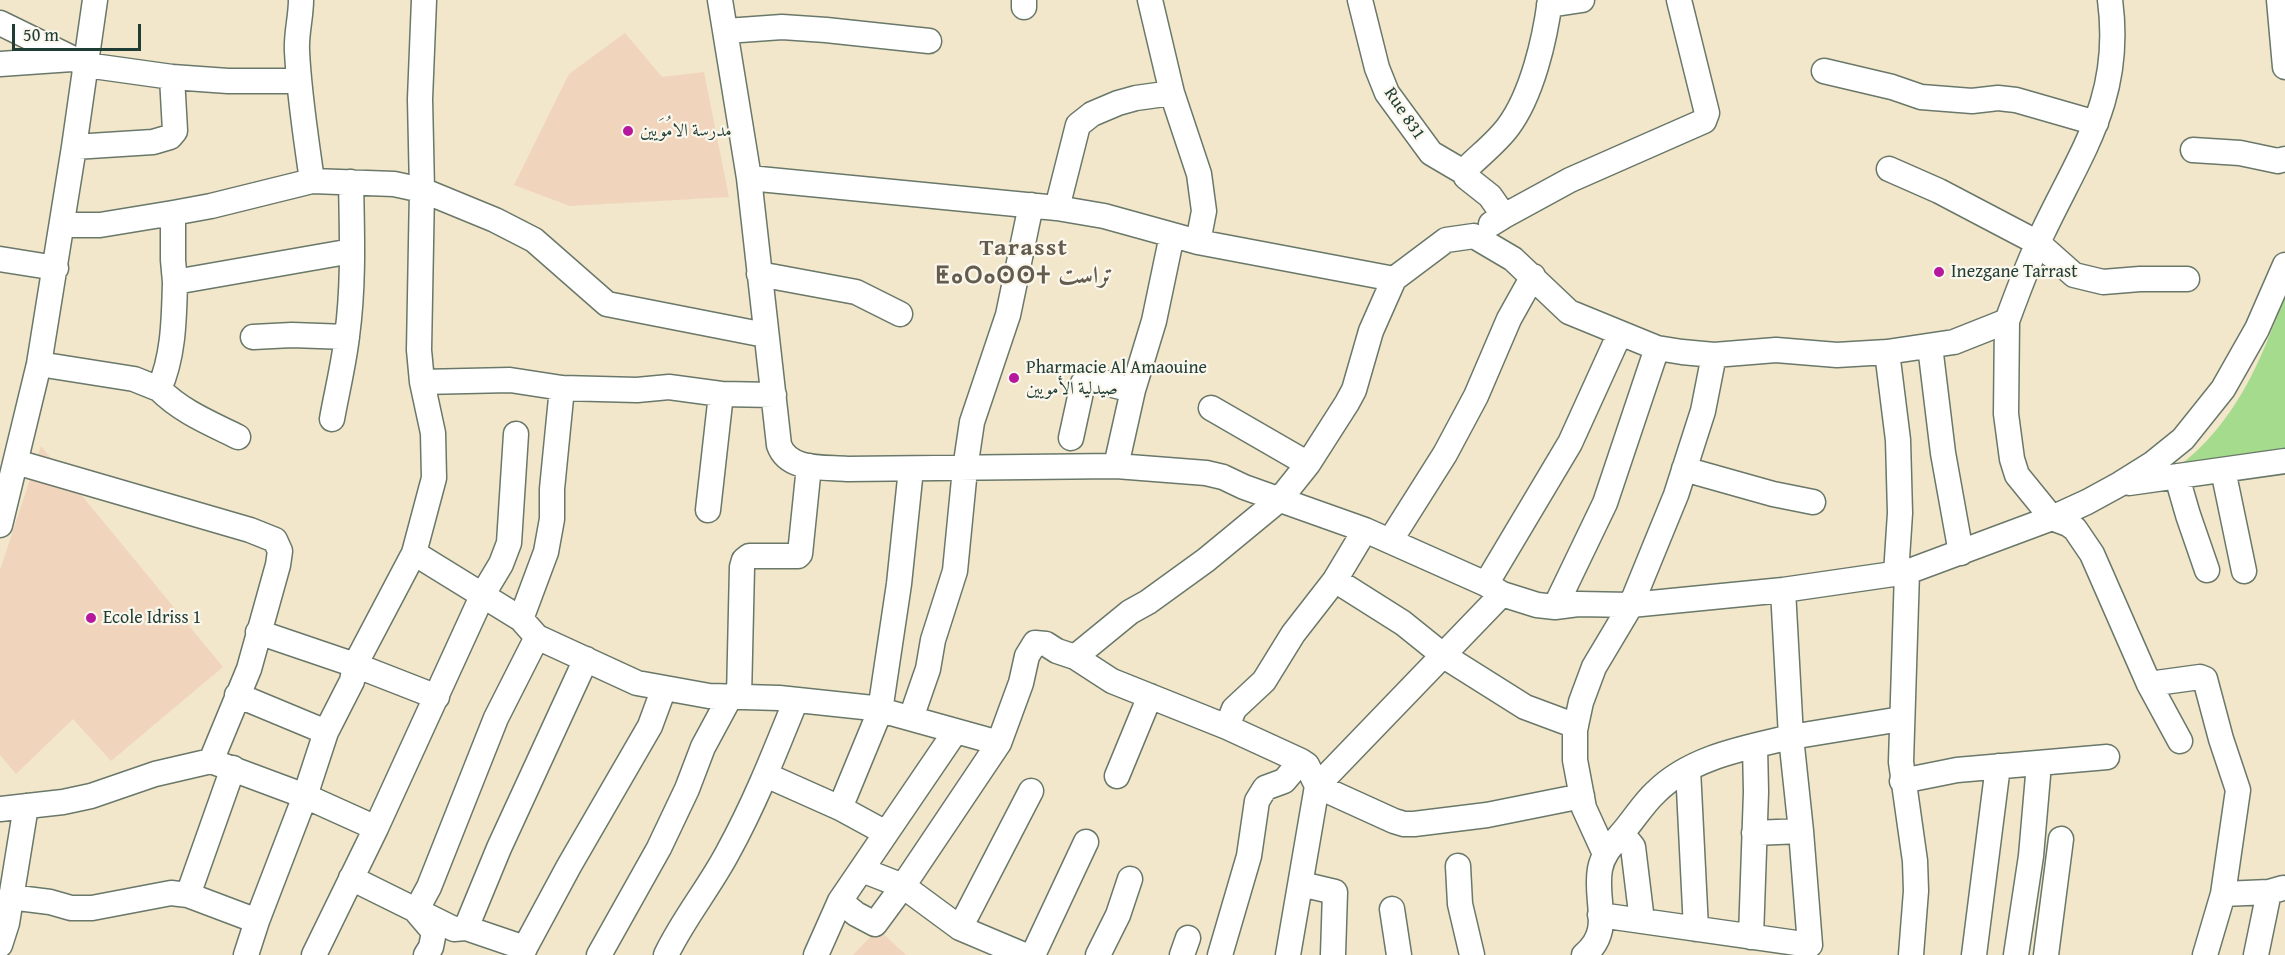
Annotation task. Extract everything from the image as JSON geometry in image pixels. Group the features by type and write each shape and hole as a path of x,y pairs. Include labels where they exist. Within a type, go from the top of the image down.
{"street":[{"path":"0,525 3,497 16,462 39,364 74,147 79,62 95,0"},
{"path":"301,0 297,29 299,81 312,181"},
{"path":"246,955 305,796 326,732 352,681 356,665 414,553 434,478 433,433 422,382 419,350 422,190 420,99 424,0"},
{"path":"720,0 749,178 779,446 783,455 791,462 847,469 1116,466 1206,473 1223,477 1244,487 1365,530 1494,589 1537,604 1555,607 1578,604 1631,605 1783,590 1901,573 2052,518 2121,484 2152,464 2183,439 2223,389 2257,329 2285,265"},
{"path":"1150,0 1172,93 1199,174 1204,211 1198,242"},
{"name":"Rue 831","path":"1360,0 1377,68 1387,93 1431,153 1465,173 1490,196 1504,216"},
{"path":"1465,173 1466,169 1508,128 1521,107 1540,48 1549,3 1582,0"},
{"path":"1075,657 1130,612 1148,602 1206,560 1280,499 1308,464 1341,415 1354,390 1371,331 1394,279 1446,240 1474,236 1504,216 1570,180 1704,121 1707,113 1679,0"},
{"path":"2110,0 2113,54 2107,87 2096,123 2038,243 2007,321 2006,414 2012,459 2017,474 2052,518 2075,529 2092,554 2149,684 2180,741"},
{"path":"2279,0 2285,67"},
{"path":"0,23 79,62"},
{"path":"726,31 782,27 929,41"},
{"path":"0,64 79,62 172,77 228,81 299,81"},
{"path":"1824,71 1892,87 1921,97 2016,100 2096,123"},
{"path":"74,147 153,142 170,137 174,131 172,77"},
{"path":"1057,208 1078,125 1092,114 1118,103 1172,93"},
{"path":"2193,150 2240,153 2278,161 2285,159"},
{"path":"1889,169 1939,191 2038,243 2074,275 2103,282 2187,279"},
{"path":"749,178 1057,208 1104,216 1198,242 1394,279"},
{"path":"62,225 100,225 211,207 312,181 394,184 422,190 495,220 534,240 607,304 765,335"},
{"path":"332,418 347,337 352,251 351,182"},
{"path":"911,718 928,669 933,640 955,571 972,422 1008,315 1031,205"},
{"path":"159,389 169,358 176,282 173,260 173,213"},
{"path":"1116,466 1133,390 1154,321 1172,235"},
{"path":"1474,236 1513,259 1569,312 1657,348 1714,355 1776,350 1837,355 1887,352 1954,342 2007,321"},
{"path":"176,282 352,251"},
{"path":"0,259 56,268"},
{"path":"759,274 856,292 900,314"},
{"path":"1390,540 1446,454 1476,396 1509,319 1533,276"},
{"path":"1317,786 1444,656 1494,589 1570,443 1620,333"},
{"path":"253,337 292,335 347,337"},
{"path":"1929,346 1943,453 1961,553"},
{"path":"1555,607 1605,503 1657,348"},
{"path":"1887,352 1898,440 1902,781 1915,861 1916,891 1911,955"},
{"path":"1610,847 1584,808 1575,760 1576,726 1581,702 1594,667 1631,605 1676,495 1703,411 1714,355"},
{"path":"39,364 134,380 159,389 174,404 187,412 238,437"},
{"path":"1071,438 1083,383 1088,379 1133,390"},
{"path":"422,382 510,380 562,388 637,390 669,387 721,394 774,395"},
{"path":"520,619 546,552 552,519 552,489 562,388"},
{"path":"708,510 721,394"},
{"path":"1211,408 1308,464"},
{"path":"314,955 376,828 483,594 501,564 509,543 516,434"},
{"path":"2121,484 2285,461"},
{"path":"16,462 250,531 275,540 280,551 249,669 237,695 222,764 188,895"},
{"path":"599,955 659,848 687,789 703,747 734,697 744,560 749,556 798,556 801,554 809,466"},
{"path":"840,808 880,711 899,584 911,469"},
{"path":"1684,470 1773,494 1813,502"},
{"path":"2223,470 2244,571"},
{"path":"2177,477 2207,570"},
{"path":"1227,727 1234,709 1264,681 1293,634 1335,580 1365,530"},
{"path":"414,553 520,619 537,637 637,683 709,696 796,700 873,708 999,743"},
{"path":"1335,580 1403,623 1444,656 1525,707 1576,726"},
{"path":"1600,915 1751,937 1810,950 1791,737 1783,590"},
{"path":"258,632 356,665 437,697"},
{"path":"416,912 429,887 496,718 537,637"},
{"path":"840,901 856,914 875,924 999,743 1021,683 1027,656 1035,643 1046,644 1057,651 1075,657 1112,681 1135,692 1227,727 1307,765 1317,786 1288,955"},
{"path":"466,928 499,848 586,658"},
{"path":"2149,684 2200,677 2205,679 2238,790 2223,894 2205,955"},
{"path":"351,878 454,929 466,928 523,951 650,726 664,688"},
{"path":"237,695 326,732"},
{"path":"1117,776 1150,696"},
{"path":"666,955 676,935 728,854 766,776 796,700"},
{"path":"1587,954 1598,940 1601,929 1599,871 1610,847 1655,792 1688,769 1724,754 1791,737 1901,719"},
{"path":"816,955 840,901 955,732"},
{"path":"1751,937 1755,746"},
{"path":"1902,781 1957,770 2107,757"},
{"path":"1220,955 1249,856 1257,801 1264,788 1284,781 1301,761"},
{"path":"0,809 63,802 91,796 155,774 222,764 305,796 376,828"},
{"path":"2016,955 2031,856 2039,764"},
{"path":"1974,955 1998,766"},
{"path":"1688,769 1696,929"},
{"path":"766,776 840,808 886,833"},
{"path":"1317,786 1394,821 1414,824 1487,815 1582,796"},
{"path":"960,928 1030,791"},
{"path":"0,945 7,923 26,806"},
{"path":"1754,833 1801,831"},
{"path":"2046,955 2061,839"},
{"path":"1033,955 1086,842"},
{"path":"1610,847 1629,842 1633,847 1642,921"},
{"path":"1458,866 1460,904 1472,955"},
{"path":"862,870 903,886 960,928 1024,955"},
{"path":"1098,955 1118,915 1130,879"},
{"path":"1301,884 1335,892 1333,955"},
{"path":"2223,894 2277,890 2256,955"},
{"path":"10,897 50,902 71,908 92,908 171,893 188,895 257,921"},
{"path":"1392,909 1399,955"},
{"path":"416,912 434,933 431,947 426,955"}],"shaded area":[{"name":"مدرسة الامُوَيين","path":"625,33 662,77 704,72 729,197 570,206 514,185 569,74"},
{"name":"Ecole Idriss 1","path":"41,446 223,667 111,761 73,719 16,774 0,755 0,570"},
{"path":"878,929 906,955 853,955"}],"green space":[{"path":"2285,295 2285,452 2176,468 2215,432 2244,390 2266,344"}],"place":[{"name":"مدرسة الامُوَيين","path":"628,131"},
{"name":"Inezgane Tarrast","path":"1939,272"},
{"name":"Pharmacie Al Amaouine صيدلية الأمويين","path":"1014,378"},
{"name":"Ecole Idriss 1","path":"91,618"}],"district":[{"name":"Tarasst ⵟⴰⵔⴰⵙⵙⵜ تراست","path":"1024,263"}]}
